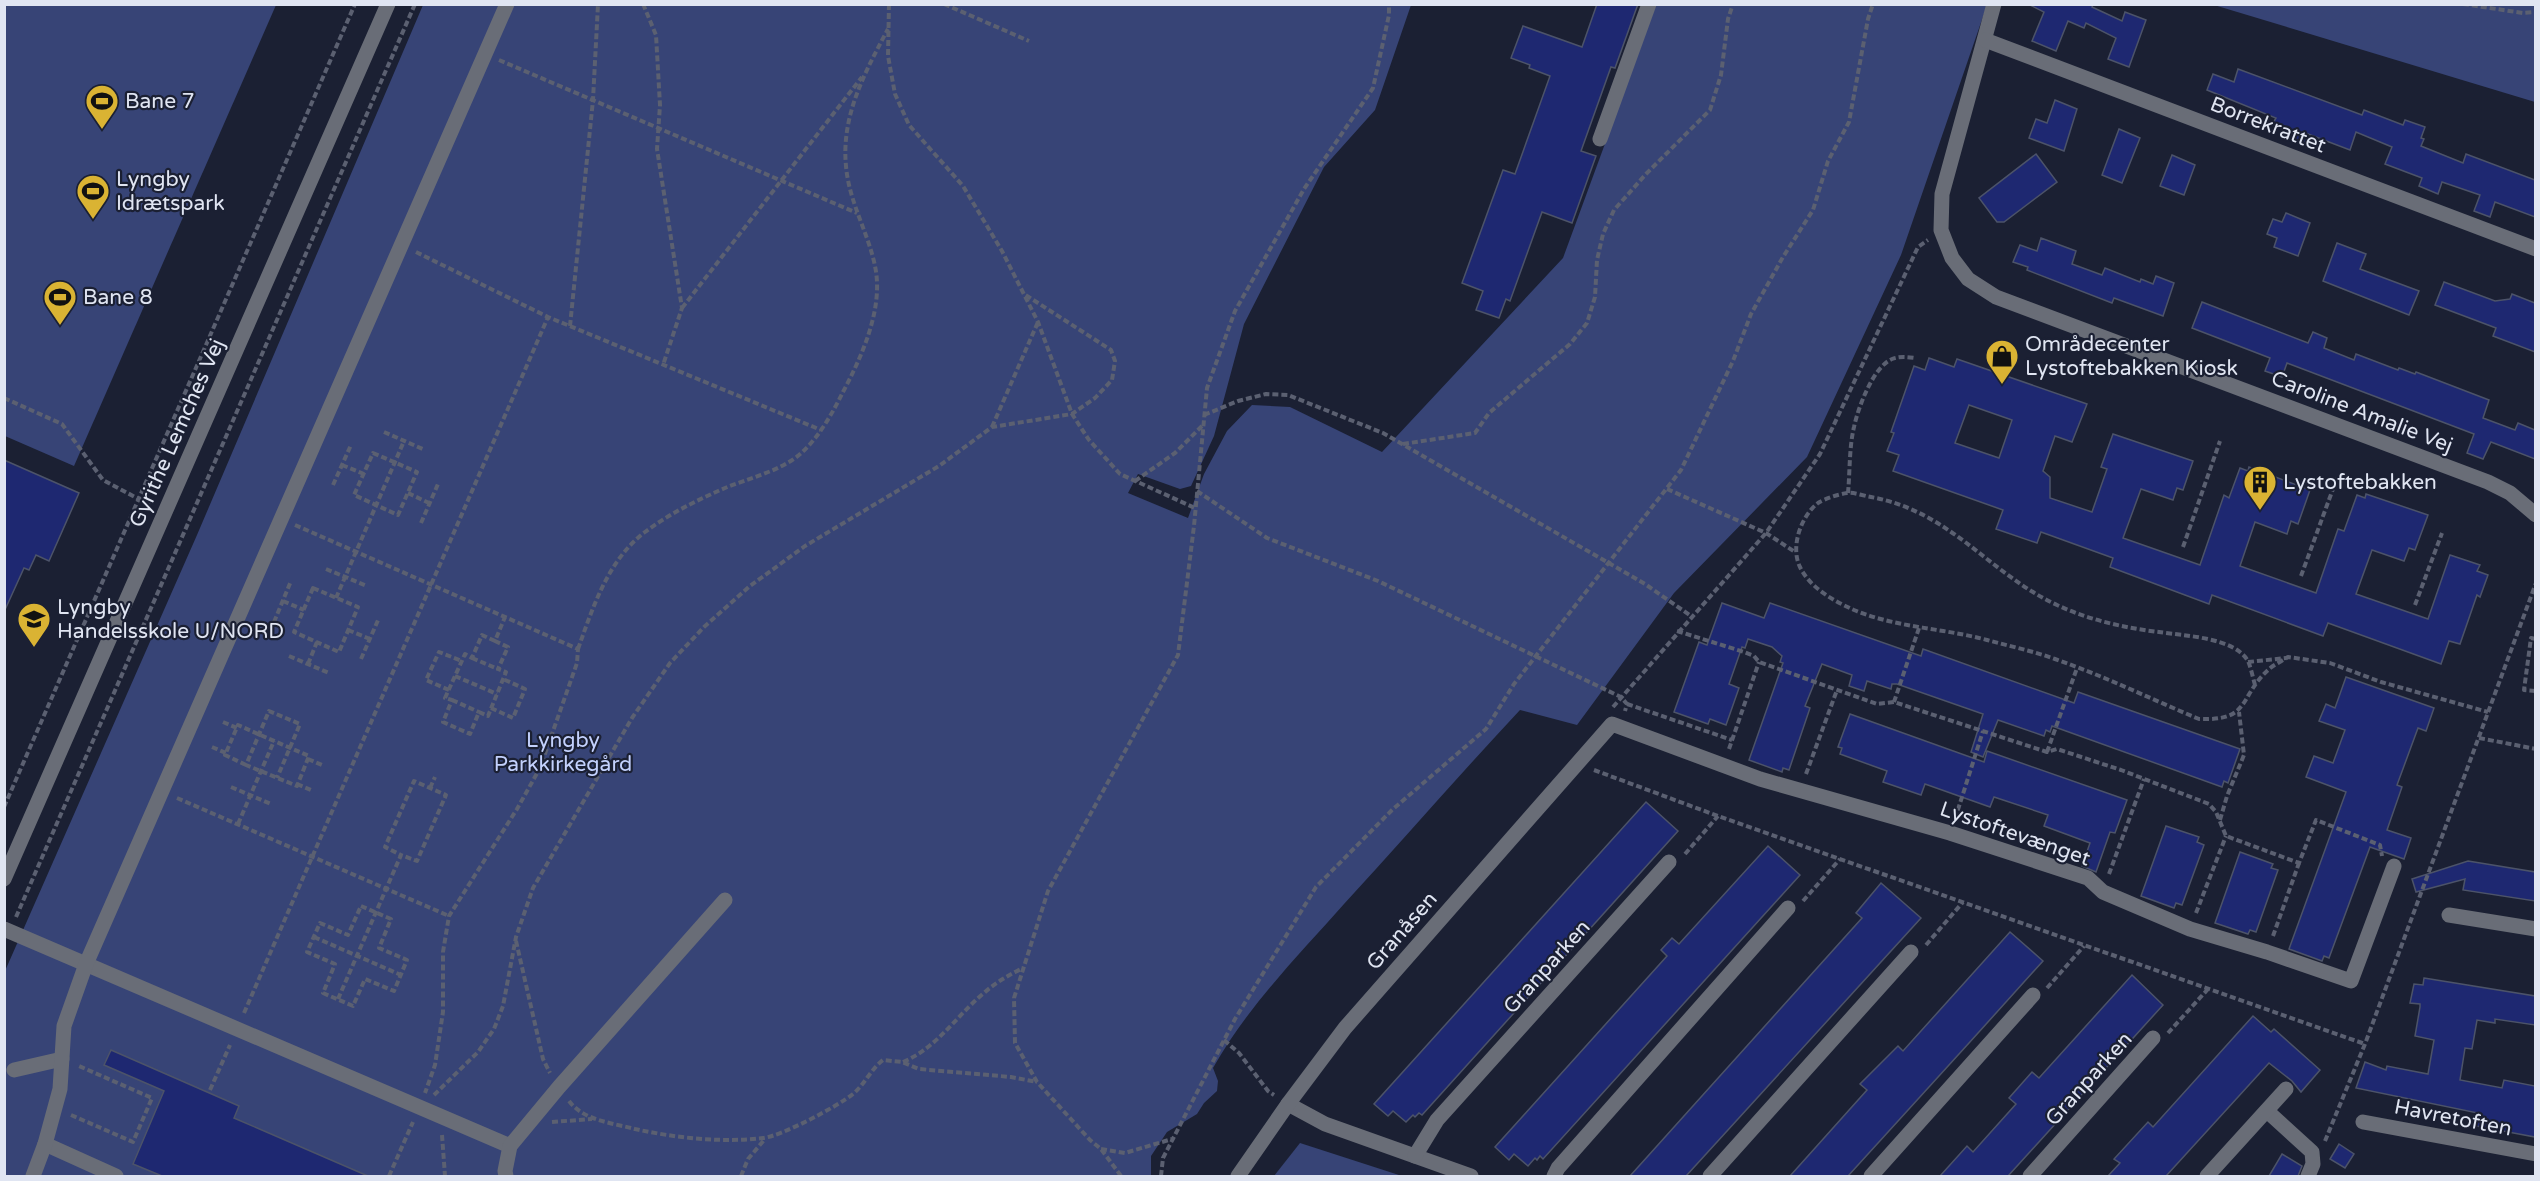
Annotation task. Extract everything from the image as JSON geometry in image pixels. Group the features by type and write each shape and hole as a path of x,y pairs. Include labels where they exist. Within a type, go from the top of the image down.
{"street":[{"name":"Gyrithe Lemches Vej","path":"4,879 388,4"},
{"path":"33,1176 45,1144 60,1089 64,1026 86,964 507,4"},
{"path":"1600,139 1648,4"},
{"name":"Caroline Amalie Vej","path":"1994,4 1942,194 1941,231 1952,258 1968,279 1996,297 2488,482 2510,493 2535,515"},
{"name":"Borrekrattet","path":"1985,40 2535,249"},
{"name":"Lystoftevænget","path":"1610,718 1724,765 1801,791 1950,833 2088,878 2103,892 2190,929 2351,981 2394,866"},
{"name":"Granåsen","path":"1238,1176 1345,1028 1577,765 1610,718"},
{"name":"Granparken","path":"1415,1156 1437,1120 1669,862"},
{"path":"506,1176 510,1146 724,900"},
{"path":"1554,1176 1566,1159 1788,908"},
{"path":"2449,915 2535,929"},
{"path":"7,930 510,1146"},
{"path":"1710,1176 1911,952"},
{"path":"1871,1176 2033,995"},
{"name":"Granparken","path":"2030,1176 2153,1038"},
{"path":"14,1070 62,1059"},
{"path":"2207,1176 2286,1089"},
{"path":"1288,1104 1325,1124 1471,1176"},
{"path":"2267,1111 2312,1152 2313,1164 2308,1176"},
{"name":"Havretoften","path":"2363,1122 2535,1154"},
{"path":"45,1144 116,1176"}],"path":[{"path":"4,807 356,4"},
{"path":"7,930 415,4"},
{"path":"570,327 593,100 598,4"},
{"path":"644,4 656,35 657,148 682,308"},
{"path":"889,4 888,56 895,94 909,125 963,186 1002,251 1038,322 1072,414 1107,461 1120,474 1195,508"},
{"path":"944,4 1029,41"},
{"path":"1121,1176 1101,1149 1037,1082 1015,1043 1014,998 1048,891 1178,655 1207,388 1235,311 1304,189 1373,88 1389,15 1389,4"},
{"path":"1403,444 1475,433 1489,412 1570,344 1587,322 1595,297 1597,260 1603,234 1614,210 1710,110 1721,75 1728,19 1733,4"},
{"path":"1161,1176 1163,1158 1224,1040 1316,887 1392,810 1486,729 1514,684 1681,470 1732,362 1751,314 1783,256 1813,210 1828,161 1849,122 1856,94 1868,19 1873,4"},
{"path":"2463,4 2523,13 2535,12"},
{"path":"389,1176 420,1107 435,1065 442,1012 444,952 449,916 540,768 577,663 578,649 598,596 618,560 644,533 686,506 771,471 798,456 821,430 843,392 869,333 877,297 875,267 857,214 846,165 848,119 864,74 888,29"},
{"path":"485,54 857,214"},
{"path":"663,365 682,308 864,74"},
{"path":"1610,718 1621,697 1766,533 1820,454 1918,247 1941,231"},
{"path":"402,244 570,327 821,430"},
{"path":"420,1107 471,1059 494,1029 503,1006 516,937 533,888 626,727 670,663 704,627 750,586 805,546 930,472 992,427 1072,414 1095,398 1112,380 1115,361 1111,350 1024,294"},
{"path":"210,1090 548,317"},
{"path":"992,427 1038,322"},
{"path":"1848,493 1854,428 1865,395 1878,371 1890,360 1901,356 1915,358"},
{"path":"1204,415 1238,401 1266,394 1288,395 1383,433 1609,562 1691,616"},
{"path":"4,398 62,424 103,480 165,513"},
{"path":"1135,481 1175,453 1203,424"},
{"path":"384,432 425,450"},
{"path":"336,598 404,441"},
{"path":"2182,547 2220,441"},
{"path":"333,485 351,445"},
{"path":"373,453 417,472 398,515 354,495 364,474 373,453"},
{"path":"342,465 364,474"},
{"path":"2301,576 2337,478"},
{"path":"421,523 438,484"},
{"path":"1666,489 1766,533 1796,552"},
{"path":"1197,491 1267,538 1378,581 1621,697"},
{"path":"2255,686 2248,662 2241,653 2226,644 2201,638 2138,630 2087,617 2056,605 2016,581 1945,526 1923,513 1893,501 1848,493 1819,502 1806,517 1798,534 1796,552 1800,567 1812,584 1834,601 1876,619 1983,639 2054,658 2199,719 2221,720 2239,712 2268,670 2288,657"},
{"path":"408,494 429,503"},
{"path":"281,519 578,649"},
{"path":"2415,605 2442,534"},
{"path":"326,568 367,586"},
{"path":"274,622 291,581"},
{"path":"2312,1152 2327,1139 2365,1044 2535,583"},
{"path":"313,588 358,608 339,652 294,632 304,610 313,588"},
{"path":"282,601 304,610"},
{"path":"495,641 505,617"},
{"path":"361,659 379,618"},
{"path":"1894,702 1919,628"},
{"path":"348,630 370,639"},
{"path":"1677,631 1744,652 1754,656 1759,662 1877,704 1894,702 2047,752 2057,749 2209,804 2216,812 2226,836 2190,929"},
{"path":"472,658 482,635 508,647 498,669"},
{"path":"2535,639 2531,638 2524,690 2535,691"},
{"path":"308,664 317,642"},
{"path":"449,690 426,680 439,652 462,661"},
{"path":"465,654 506,672 488,716 445,698 462,661 465,654"},
{"path":"289,656 329,673"},
{"path":"2248,662 2288,657 2330,663 2381,682 2488,712"},
{"path":"1724,765 1759,662"},
{"path":"2047,752 2077,668"},
{"path":"455,676 497,694"},
{"path":"491,708 513,718 525,689 503,680"},
{"path":"1801,791 1837,690"},
{"path":"452,700 443,722 470,734 479,712"},
{"path":"1627,704 1732,740"},
{"path":"246,765 269,711 300,724 277,778"},
{"path":"2220,821 2227,796 2244,755 2239,712"},
{"path":"223,722 237,728"},
{"path":"226,753 238,725 290,747 309,756 297,784"},
{"path":"1950,833 1983,731"},
{"path":"2479,738 2535,749"},
{"path":"238,824 274,741"},
{"path":"212,747 246,765 311,790"},
{"path":"308,759 322,765"},
{"path":"1577,765 2365,1044"},
{"path":"430,788 435,777"},
{"path":"2103,892 2144,779"},
{"path":"414,781 446,795 417,861 401,855 385,848 414,781"},
{"path":"231,787 271,804"},
{"path":"161,791 449,916"},
{"path":"1669,862 1679,861 1718,816"},
{"path":"2267,952 2316,820 2380,845 2382,857 2394,866"},
{"path":"2226,836 2299,863"},
{"path":"338,999 401,855"},
{"path":"1788,908 1800,905 1840,859"},
{"path":"1911,952 1921,951 1963,902"},
{"path":"361,906 376,912 391,919 379,948 407,960 394,991 365,979 353,1006 323,993 335,964 307,952 320,923 348,935 361,906"},
{"path":"314,937 400,975"},
{"path":"516,937 543,1059 574,1108 593,1119 642,1130 704,1139 765,1138 794,1127 852,1094 883,1060 902,1062 919,1069 1011,1077 1037,1082"},
{"path":"2033,995 2042,993 2084,946"},
{"path":"902,1062 919,1055 948,1031 982,994 1003,978 1023,968"},
{"name":"Granparken","path":"2153,1038 2165,1037 2208,989"},
{"path":"1224,1040 1239,1053 1268,1091 1288,1104"},
{"path":"55,1108 133,1142 152,1098 62,1059"},
{"path":"441,1116 445,1176"},
{"path":"527,1125 593,1119"},
{"path":"741,1176 748,1159 765,1138"},
{"path":"1101,1149 1125,1153 1173,1139"}],"green space":[{"name":"Lyngby Idrætspark","path":"5,4 276,5 74,466 5,436"},
{"name":"Lyngby Parkkirkegård","path":"423,5 1411,5 1375,110 1324,167 1244,324 1214,436 1191,486 1180,489 1138,474 1128,493 1188,518 1204,474 1227,431 1252,405 1290,407 1382,452 1563,258 1656,5 1987,5 1901,255 1807,457 1674,593 1577,725 1520,710 1475,758 1257,1003 1213,1068 1218,1081 1217,1091 1204,1103 1197,1114 1167,1132 1151,1156 1151,1176 5,1176 5,971 197,535"},
{"path":"2214,5 2535,5 2535,102"},
{"path":"1300,1143 1402,1176 1274,1176"}],"building":[{"path":"1597,4 1638,4 1615,68 1611,67 1581,151 1596,156 1572,223 1542,212 1510,301 1506,299 1499,318 1476,310 1483,291 1462,283 1503,170 1515,174 1550,76 1511,58 1523,26 1582,47"},
{"path":"2028,4 2093,4 2092,7 2122,21 2125,12 2146,20 2129,67 2108,59 2116,38 2086,23 2084,28 2068,21 2056,51 2032,41 2044,12"},
{"path":"2238,69 2362,115 2364,110 2403,125 2405,120 2425,127 2421,146 2463,163 2466,154 2535,180 2535,217 2495,202 2490,217 2474,211 2480,195 2442,182 2438,194 2419,186 2422,178 2385,164 2392,147 2356,132 2350,150 2308,134 2305,143 2283,135 2286,128 2273,123 2276,118 2207,90 2213,74 2234,82"},
{"path":"2055,100 2077,109 2064,151 2029,138 2036,119 2047,123"},
{"path":"2119,129 2140,138 2122,183 2102,175"},
{"path":"2036,154 2057,182 2004,222 1997,222 1979,198"},
{"path":"2172,155 2195,165 2184,195 2160,186"},
{"path":"2286,213 2310,223 2298,256 2274,247 2277,238 2267,234 2273,219 2282,222"},
{"path":"2041,238 2076,251 2072,264 2102,275 2105,268 2140,282 2141,279 2153,284 2156,276 2174,283 2163,316 2114,298 2112,303 2027,270 2028,267 2013,262 2020,245 2037,251"},
{"path":"2337,243 2366,254 2360,269 2419,291 2409,315 2323,281"},
{"path":"2444,282 2495,301 2510,299 2512,294 2535,303 2535,352 2493,336 2496,328 2435,305"},
{"path":"2202,302 2308,343 2313,332 2327,338 2324,348 2354,360 2356,354 2398,370 2399,368 2415,374 2416,372 2489,400 2483,418 2515,430 2518,423 2535,430 2535,459 2491,442 2483,459 2467,453 2474,434 2287,363 2282,377 2265,371 2270,358 2192,328"},
{"name":"Lystoftebakken","path":"1929,358 1954,367 1957,359 2087,404 2072,442 2055,436 2043,471 2050,477 2050,498 2092,512 2107,469 2101,467 2113,434 2193,461 2183,490 2177,488 2173,500 2141,489 2123,538 2200,565 2224,495 2229,498 2240,468 2248,471 2249,467 2310,490 2298,524 2291,521 2287,534 2255,522 2240,566 2316,593 2338,529 2344,531 2357,495 2365,498 2366,494 2428,515 2415,550 2409,548 2404,561 2372,550 2356,594 2428,619 2450,555 2480,565 2477,571 2488,575 2480,597 2477,595 2460,644 2449,641 2441,664 2328,623 2323,636 2212,595 2209,604 2110,567 2113,558 2041,532 2037,543 1996,529 2003,510 1893,471 1899,455 1887,451 1894,433 1891,432 1914,366 1925,370","holes":["1969,405 2012,420 1999,458 1955,443"]},
{"path":"4,460 79,493 49,561 36,555 29,570 24,568 4,612"},
{"path":"1722,603 1764,618 1770,603 1921,656 1923,649 2074,703 2078,692 2240,749 2228,783 2224,781 2222,787 2052,726 2050,732 2046,730 2044,736 1998,720 1983,757 1971,752 1983,714 1897,684 1892,684 1891,689 1867,681 1864,691 1849,686 1852,675 1822,664 1805,706 1810,708 1789,770 1783,768 1782,772 1749,760 1783,663 1780,662 1782,656 1772,647 1748,639 1745,648 1742,647 1729,684 1739,688 1726,725 1710,719 1708,724 1674,712 1699,642 1707,645"},
{"path":"2346,677 2434,708 2426,731 2418,728 2397,785 2402,787 2387,830 2411,838 2404,859 2370,847 2329,958 2324,956 2322,961 2289,949 2346,792 2306,777 2314,756 2333,763 2345,730 2319,721 2326,704 2335,708"},
{"path":"1850,714 1984,762 1987,751 2127,800 2115,833 2110,832 2096,872 2082,866 2090,843 2044,826 2048,815 1994,797 1990,807 1925,784 1921,795 1883,782 1887,771 1840,754 1842,748 1838,747"},
{"path":"1646,802 1678,831 1422,1115 1419,1113 1415,1117 1413,1115 1406,1122 1393,1111 1388,1116 1374,1104"},
{"path":"2166,826 2199,837 2197,842 2204,845 2182,905 2176,903 2174,908 2141,896"},
{"path":"1768,846 1800,875 1543,1159 1540,1156 1537,1160 1535,1158 1528,1166 1514,1154 1509,1160 1495,1147 1667,956 1661,950 1672,938 1679,944"},
{"path":"2240,852 2273,864 2271,868 2278,870 2256,932 2250,930 2248,934 2215,923"},
{"path":"2468,861 2535,872 2535,901 2463,890 2465,879 2416,892 2412,879"},
{"path":"1881,883 1921,918 1686,1176 1630,1176 1862,918 1856,913"},
{"path":"2010,932 2043,961 1848,1176 1790,1176 1867,1090 1860,1084 1898,1046 1903,1051"},
{"path":"2132,975 2163,1005 2008,1176 1940,1176 1967,1146 1973,1152 2016,1104 2009,1098 2032,1072 2039,1078"},
{"path":"2424,978 2535,996 2535,1025 2495,1019 2495,1023 2477,1020 2472,1049 2465,1048 2460,1080 2502,1088 2504,1080 2535,1086 2535,1137 2476,1126 2478,1113 2356,1088 2365,1062 2386,1070 2387,1066 2428,1074 2434,1040 2415,1036 2420,1004 2410,1003 2414,984 2423,985"},
{"path":"2253,1016 2271,1032 2274,1029 2320,1070 2301,1092 2292,1081 2269,1063 2166,1176 2108,1176 2120,1163 2114,1159 2148,1122 2153,1127"},
{"path":"111,1050 239,1106 234,1118 368,1176 162,1176 133,1164 164,1091 104,1065"},
{"path":"2339,1144 2354,1154 2345,1168 2330,1159"},
{"path":"2282,1154 2302,1166 2298,1176 2269,1176"}],"place":[{"name":"Bane 7","path":"102,130"},
{"name":"Lyngby Idrætspark","path":"93,220"},
{"name":"Bane 8","path":"60,326"},
{"name":"Områdecenter Lystoftebakken Kiosk","path":"2002,385"},
{"name":"Lystoftebakken","path":"2260,511"},
{"name":"Lyngby Handelsskole U/NORD","path":"34,648"}]}
